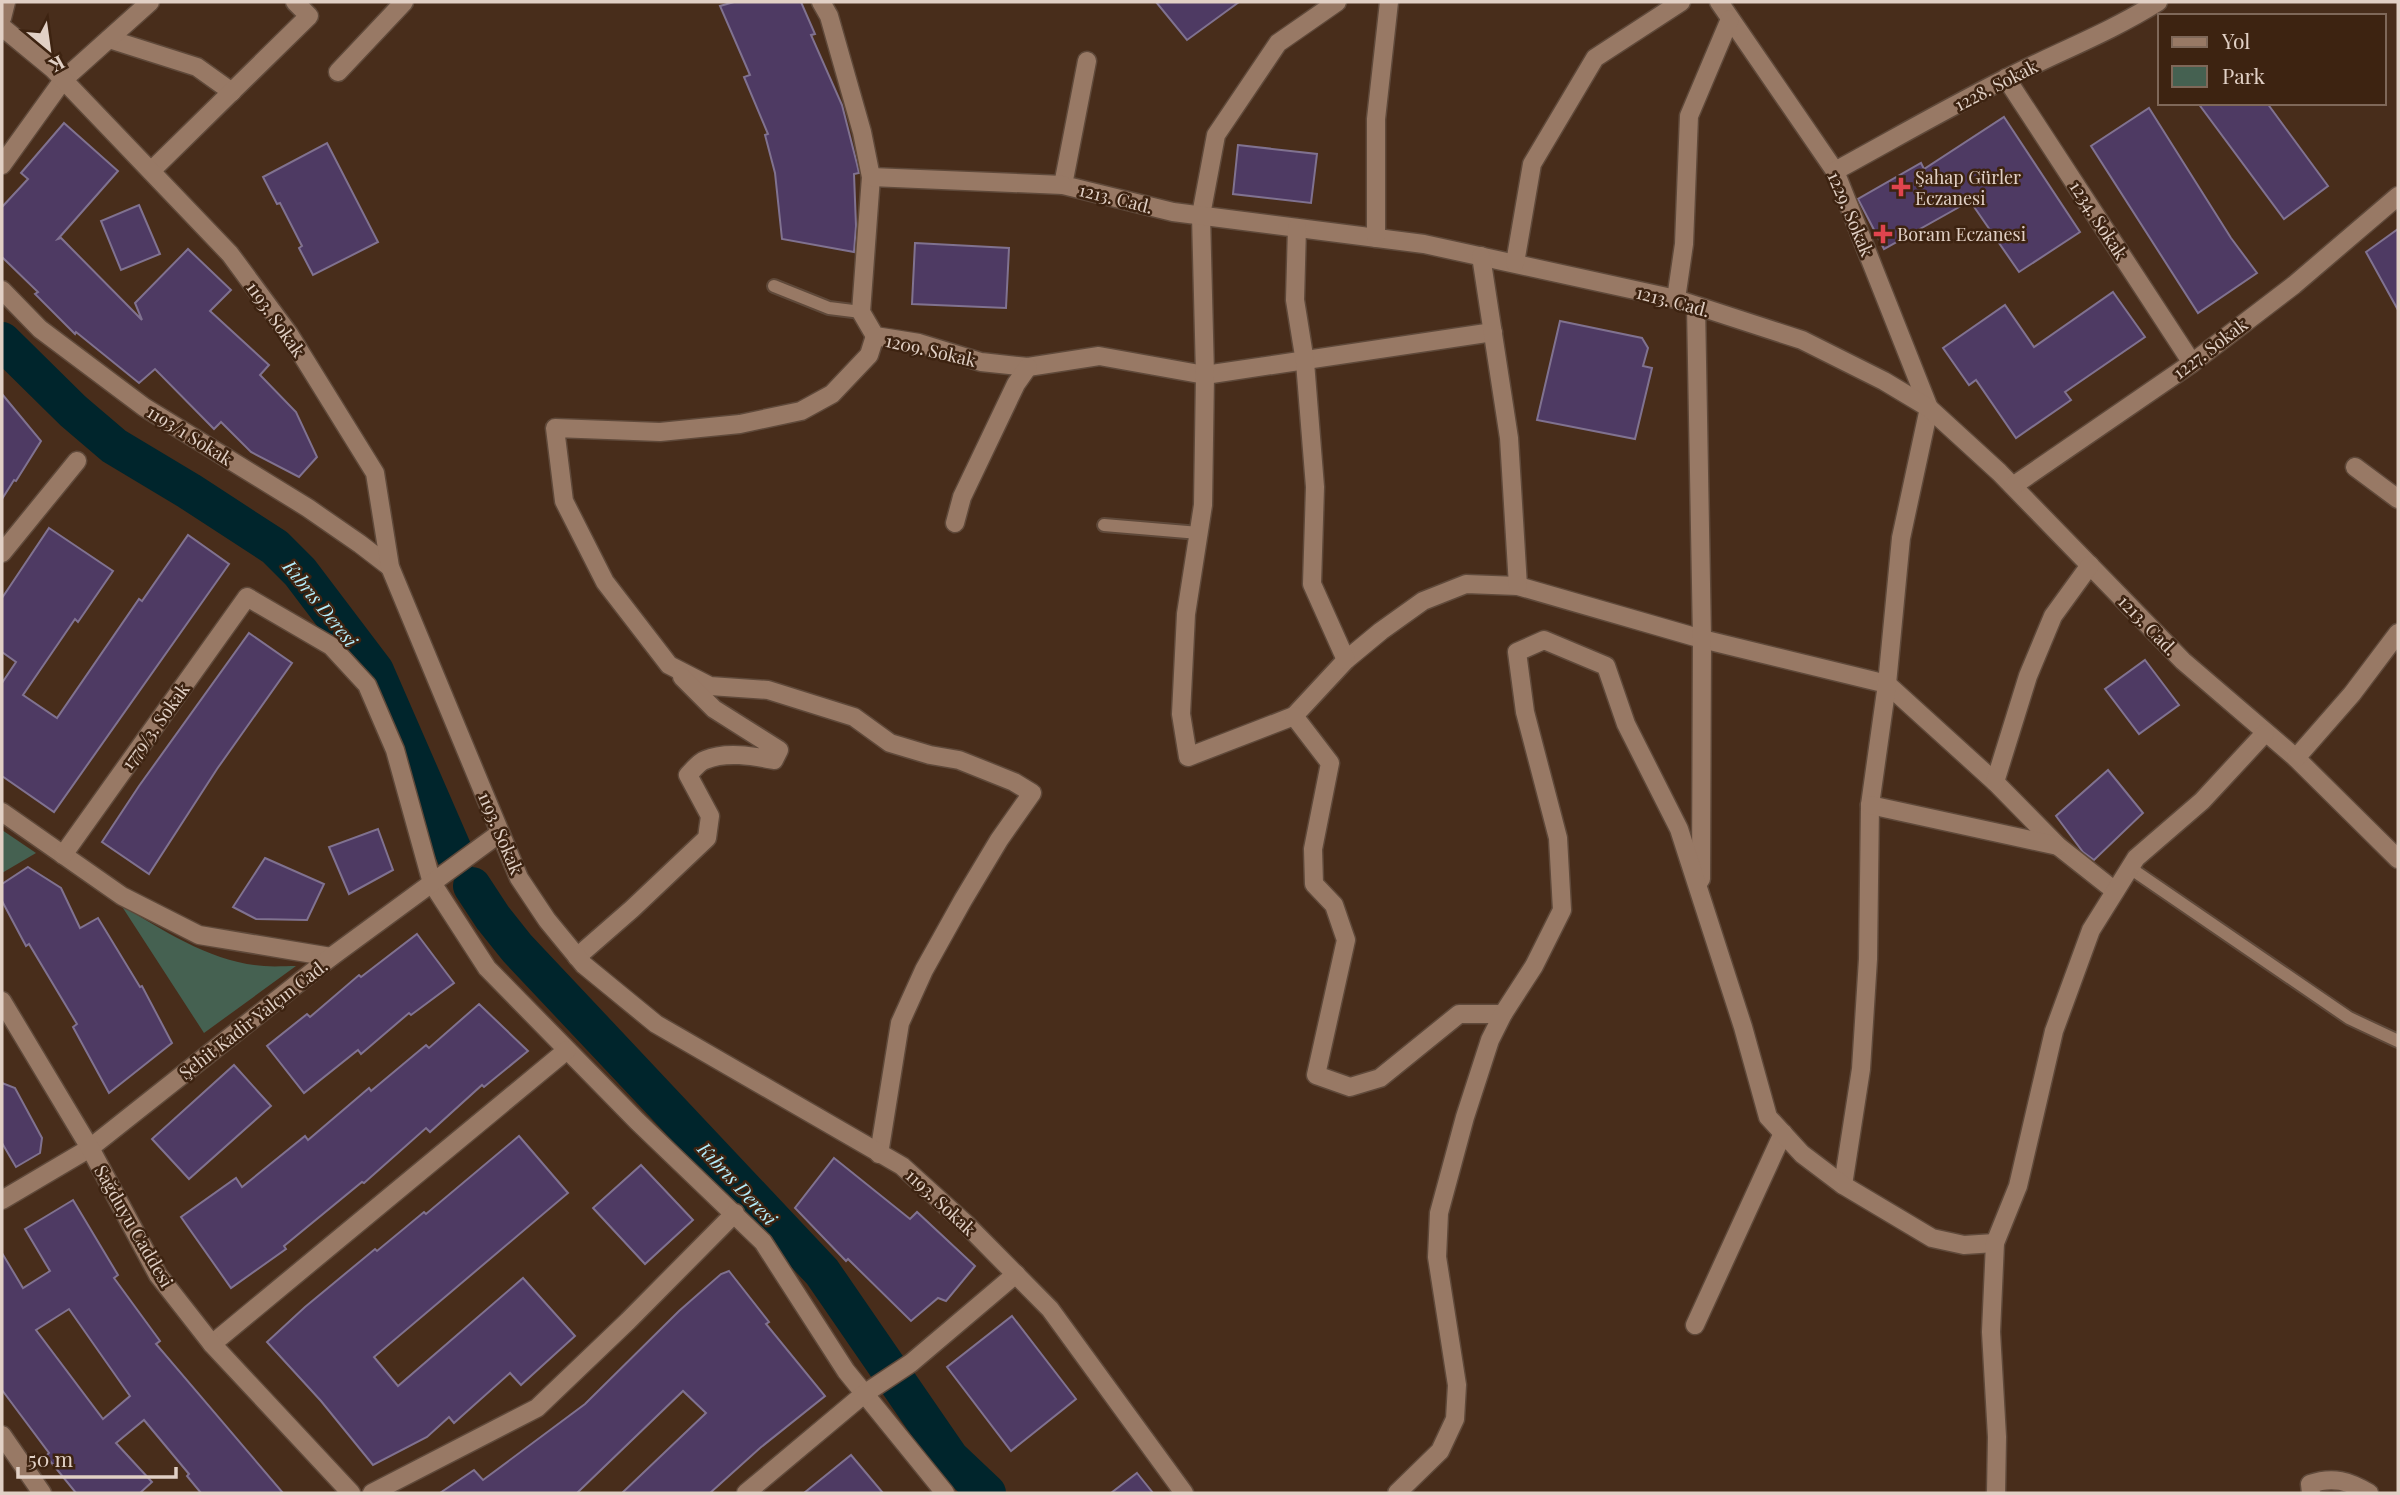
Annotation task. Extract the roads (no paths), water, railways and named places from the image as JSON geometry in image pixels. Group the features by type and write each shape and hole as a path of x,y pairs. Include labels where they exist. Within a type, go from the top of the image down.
{"street":[{"path":"2,18 6,2"},
{"path":"2,165 63,80 150,2"},
{"path":"151,171 309,16 295,2"},
{"path":"338,72 404,2"},
{"path":"821,2 829,16 862,132 871,177 861,312"},
{"path":"1337,2 1315,7 1278,43 1216,135 1201,215 1205,375 1203,505 1186,614 1181,714 1188,757 1294,716 1346,660 1423,601 1466,584 1518,586 1702,639 1887,684 1995,782 2058,846 2115,891"},
{"path":"1376,238 1376,119 1390,2"},
{"path":"1515,263 1532,164 1595,58 1681,2"},
{"name":"1229. Sokak","path":"1719,2 1835,171 1929,408"},
{"name":"1228. Sokak","path":"1835,171 2135,8 2158,2"},
{"path":"1676,299 1684,244 1689,116 1730,19"},
{"name":"1193. Sokak","path":"2,27 63,80 230,254 289,334 375,473 390,567 519,877 547,920 584,965 656,1024 902,1166 929,1189 1050,1310 1184,1493"},
{"path":"109,39 197,67 232,92"},
{"name":"1213. Cad.","path":"1087,61 1063,185 1173,212 1424,244 1676,299 1802,340 1884,381 1929,408 2013,486 2183,661 2296,758 2398,859"},
{"name":"1234. Sokak","path":"2006,78 2192,363"},
{"path":"871,177 1063,185"},
{"name":"1227. Sokak","path":"2013,486 2192,363 2294,285 2398,196"},
{"path":"1297,228 1295,300 1305,362 1315,487 1312,584 1346,660"},
{"path":"1481,256 1509,438 1518,586"},
{"name":"1193/1 Sokak","path":"2,289 40,329 144,407 308,508 390,567"},
{"path":"1696,306 1702,639 1701,896"},
{"name":"1209. Sokak","path":"861,312 874,336 919,343 981,362 1028,367 1099,356 1205,375 1493,332"},
{"path":"577,957 707,838 710,816 688,775 703,760 721,756 752,755 774,760 779,750 714,709 669,665 605,582 564,501 555,428 660,432 740,424 801,411 832,394 869,355 874,336"},
{"path":"955,523 962,497 1016,384 1028,367"},
{"path":"1843,1185 1861,1069 1868,958 1870,805 1887,684 1902,538 1929,408"},
{"path":"2,553 77,461"},
{"path":"2355,467 2398,499"},
{"path":"1995,782 2028,676 2053,616 2090,565"},
{"name":"1779/3. Sokak","path":"63,855 247,597 331,646 367,685 395,750 432,883"},
{"path":"2296,758 2352,694 2398,633"},
{"path":"1397,1493 1440,1451 1455,1419 1457,1385 1437,1257 1439,1213 1465,1117 1490,1040 1503,1014 1534,966 1562,909 1558,838 1525,712 1517,652 1544,640 1606,666 1626,723 1679,829 1744,1027 1768,1117 1802,1154 1843,1185 1932,1238 1964,1245 1995,1243"},
{"path":"669,665 710,686 768,690 854,717 890,743 959,760 1014,782 1032,793 999,840 963,900 924,970 900,1023 879,1154"},
{"path":"1294,716 1330,763 1313,849 1314,884 1334,905 1346,940 1316,1075 1350,1087 1380,1078 1459,1014 1503,1014"},
{"path":"1996,1493 1997,1437 1991,1332 1995,1243 2018,1186 2054,1031 2091,930 2136,858 2202,801 2265,733"},
{"path":"1870,805 2058,846"},
{"path":"2,812 122,896 199,935 331,957"},
{"name":"Şehit Kadir Yalçın Cad.","path":"2,1200 90,1148 331,957 500,834"},
{"path":"432,883 487,968 637,1121 763,1242 846,1371 945,1493"},
{"name":"Sağduyu Caddesi","path":"2,1001 90,1148 158,1275 212,1344 351,1493"},
{"path":"212,1344 567,1050"},
{"path":"1695,1325 1783,1133"},
{"path":"372,1493 537,1408 735,1213"},
{"path":"746,1493 865,1393 911,1363 1016,1274"},
{"path":"2,1435 42,1493"},
{"path":"2311,1493 2310,1484 2325,1479 2350,1482 2369,1493"}],"lane":[{"path":"774,286 829,308 861,312"},
{"path":"1104,525 1199,533"},
{"path":"2130,868 2349,1018 2398,1041"}],"waterway":[{"name":"Kıbrıs Deresi","path":"2,341 73,411 114,446 275,547 300,572 375,671 456,857"},
{"name":"Kıbrıs Deresi","path":"472,886 517,948 822,1272 950,1458 987,1493"}],"place":[{"name":"Şahap Gürler Eczanesi","path":"1901,187"},
{"name":"Boram Eczanesi","path":"1883,234"}]}
